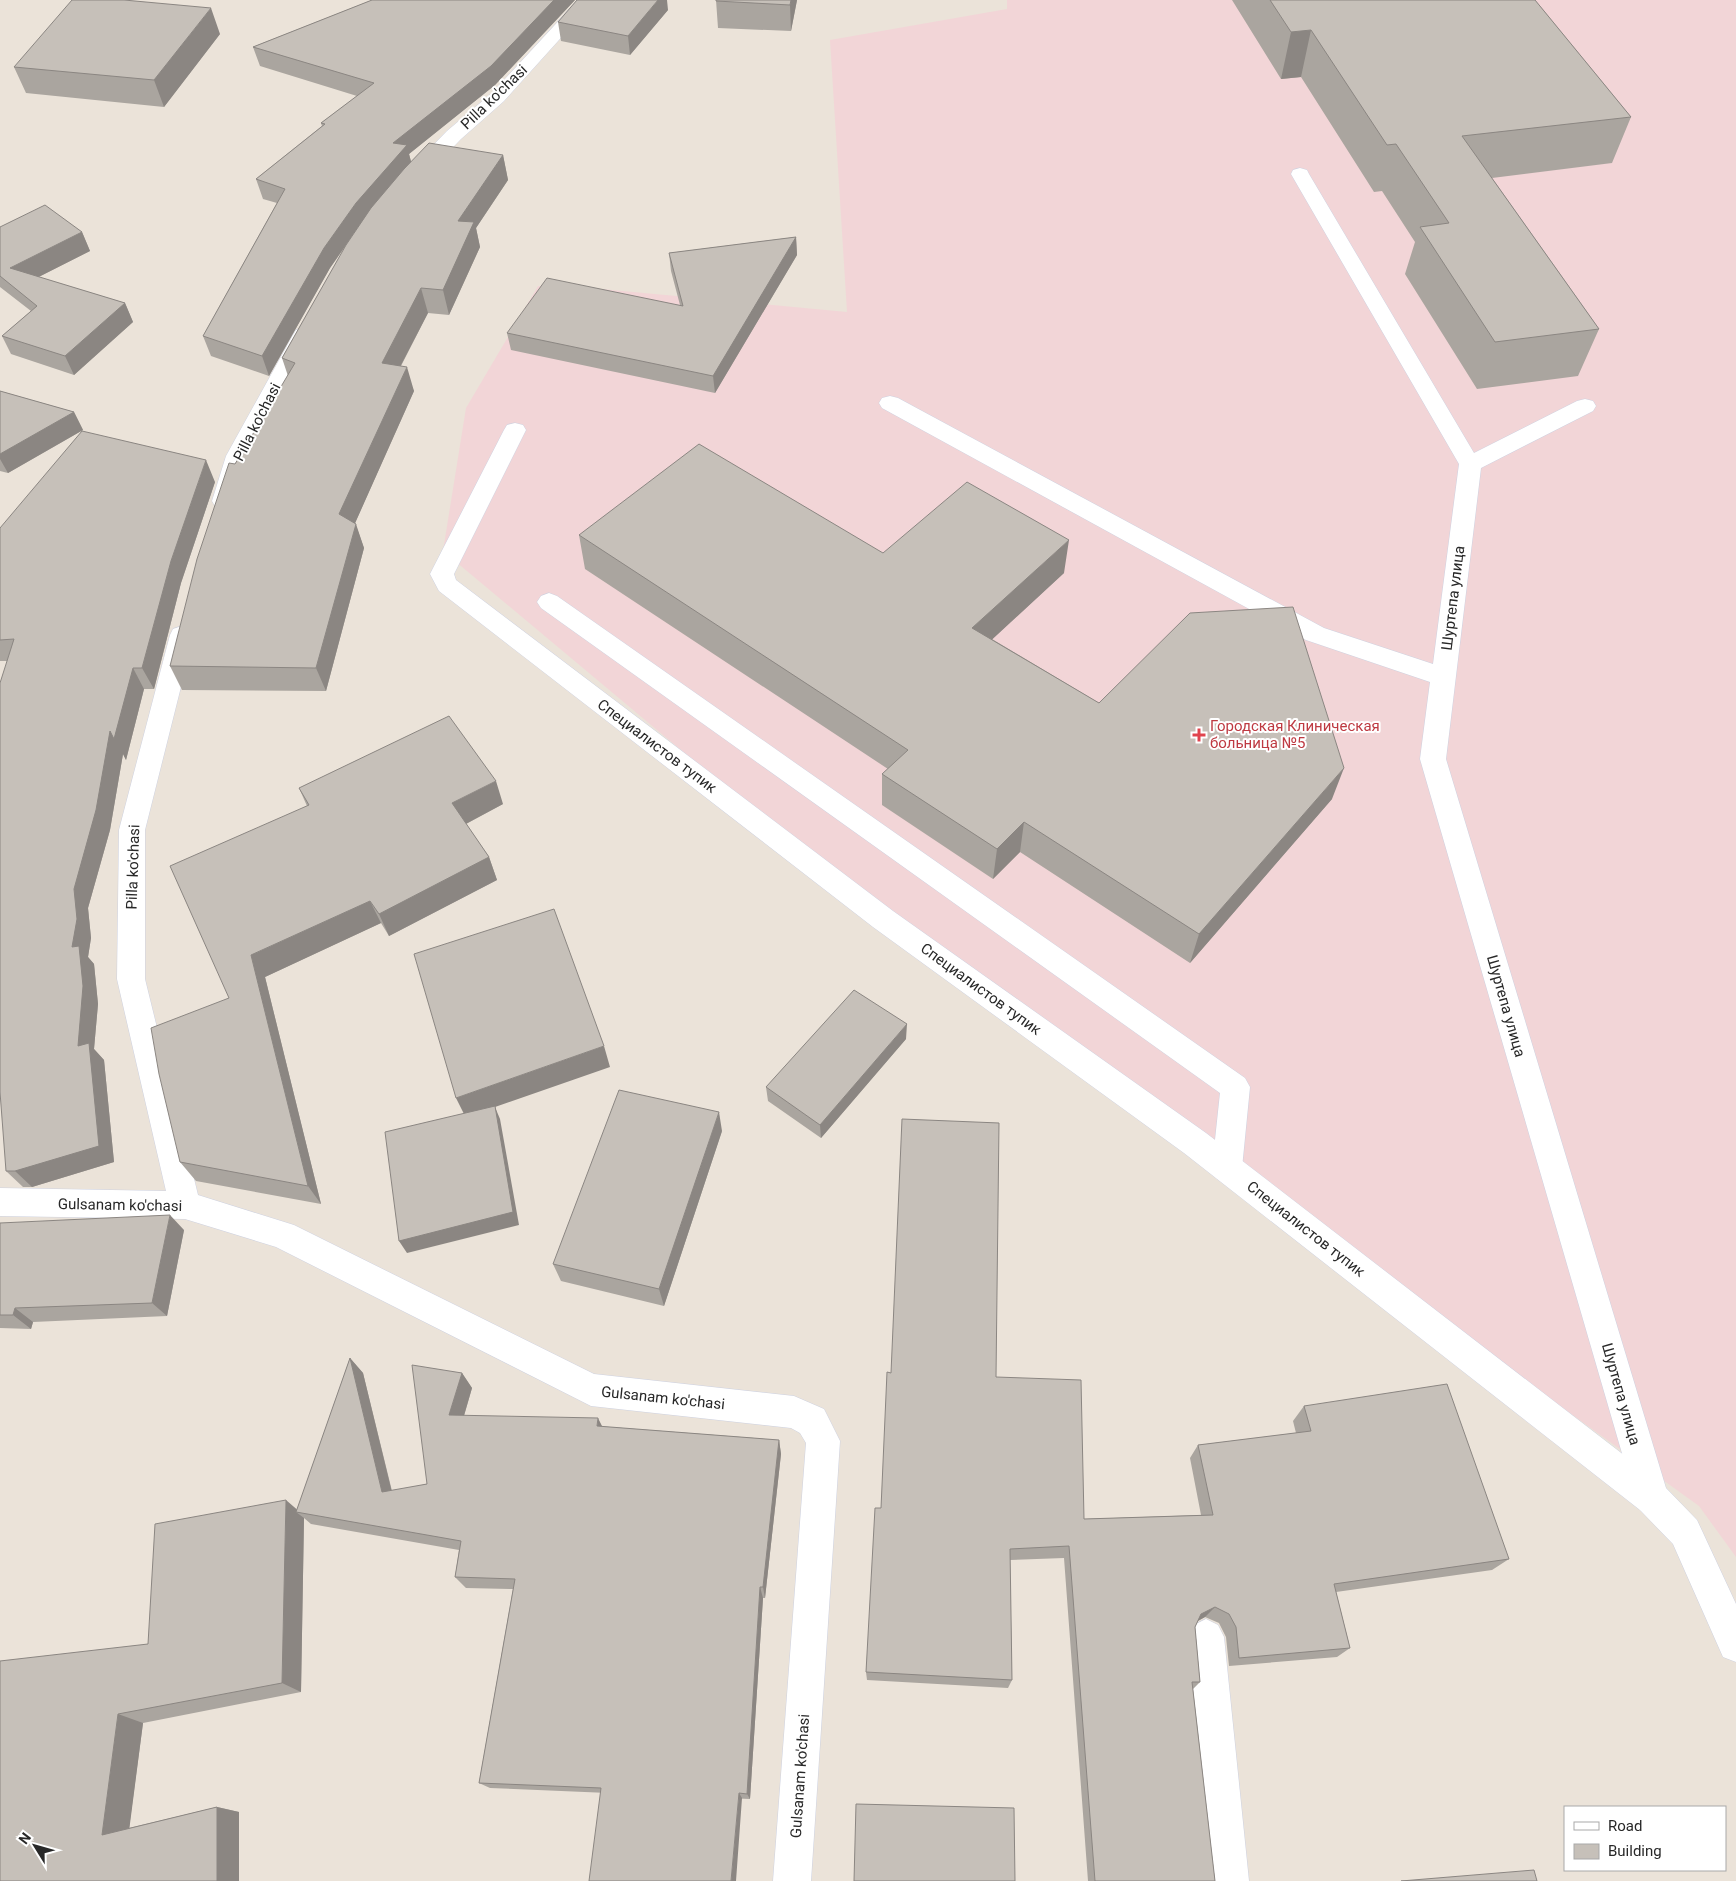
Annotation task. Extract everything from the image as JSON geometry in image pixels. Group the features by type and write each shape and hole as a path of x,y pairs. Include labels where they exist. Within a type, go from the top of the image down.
{"street":[{"name":"Pilla ko'chasi","path":"402,189 454,134 498,97 587,0"},
{"path":"1300,174 1470,464 1585,406"},
{"name":"Pilla ko'chasi","path":"216,520 237,456 314,318"},
{"path":"890,403 1315,634 1443,677"},
{"name":"Специалистов тупик","path":"514,430 442,574 447,585 883,919 1228,1168 1652,1498"},
{"name":"Шуртепа улица","path":"1470,464 1433,759 1652,1498 1685,1532 1736,1644"},
{"path":"549,602 1235,1087 1228,1168"},
{"name":"Pilla ko'chasi","path":"185,1205 132,979 132,830 188,612"},
{"name":"Gulsanam ko'chasi","path":"0,1202 185,1205 282,1234 591,1390 794,1412 812,1421 823,1441 792,1881"},
{"path":"1206,1637 1230,1881"}],"shaded area":[{"name":"Городская Клиническая больница №5","path":"1007,0 1736,0 1736,1557 1699,1506 883,919 443,551 466,408 538,286 580,287 847,312 830,40 1007,9"}],"building":[{"path":"72,0 124,0 211,8 154,80 14,67"},
{"path":"372,0 554,0 491,66 393,143 407,145 356,203 324,248 262,356 203,336 285,189 256,179 325,124 321,123 374,83 253,47"},
{"path":"577,0 658,0 628,36 558,22"},
{"path":"716,0 791,0 790,5"},
{"path":"1270,0 1535,0 1631,117 1462,136 1599,329 1495,342 1420,227 1449,223 1396,144 1387,145 1311,30 1291,32"},
{"path":"429,143 503,155 458,221 474,222 443,290 421,288 382,363 407,367 339,514 356,524 316,668 170,666 197,559 229,463 235,464 295,363 282,358 346,245 371,208"},
{"path":"45,205 82,232 10,268 125,303 65,356 2,336 37,306 0,276 0,227"},
{"path":"796,237 713,376 507,333 547,278 683,306 669,253"},
{"path":"0,391 74,412 0,454"},
{"path":"82,431 206,460 171,561 142,668 133,668 114,739 110,731 96,810 74,889 77,919 72,947 79,946 83,986 78,1046 89,1043 99,1146 15,1171 6,1171 0,1092 0,683 14,639 0,640 0,528"},
{"path":"699,444 883,553 967,482 1069,540 972,628 1099,703 1190,613 1293,607 1344,768 1199,934 1024,822 997,849 882,774 908,750 579,535"},
{"path":"449,716 496,781 452,803 489,857 379,914 370,901 251,955 308,1186 180,1162 159,1074 151,1028 229,998 170,866 309,805 299,788"},
{"path":"554,909 604,1046 456,1098 414,954"},
{"path":"854,990 907,1024 820,1125 766,1087"},
{"path":"619,1090 719,1112 659,1289 553,1264"},
{"path":"495,1106 513,1212 399,1241 385,1132"},
{"path":"902,1119 999,1123 996,1377 1081,1380 1084,1519 1213,1515 1198,1445 1311,1431 1304,1406 1447,1384 1509,1559 1334,1584 1350,1648 1239,1658 1236,1627 1229,1614 1215,1607 1201,1614 1195,1627 1200,1682 1192,1682 1215,1881 1095,1881 1069,1546 1010,1549 1012,1680 866,1672 875,1508 881,1508 887,1372 891,1373"},
{"path":"170,1215 152,1303 15,1308 13,1315 0,1315 0,1223"},
{"path":"350,1358 382,1492 427,1484 412,1365 462,1373 449,1415 598,1418 597,1426 779,1440 763,1587 760,1587 747,1794 739,1793 731,1881 589,1881 601,1788 479,1783 515,1579 455,1577 461,1541 296,1512"},
{"path":"286,1500 282,1683 118,1714 102,1835 217,1807 217,1881 0,1881 0,1661 148,1644 155,1524"},
{"path":"856,1804 1014,1808 1015,1881 854,1881"},
{"path":"1534,1870 1537,1881 1401,1881"}],"place":[{"name":"Городская Клиническая больница №5","path":"1199,735"}]}
